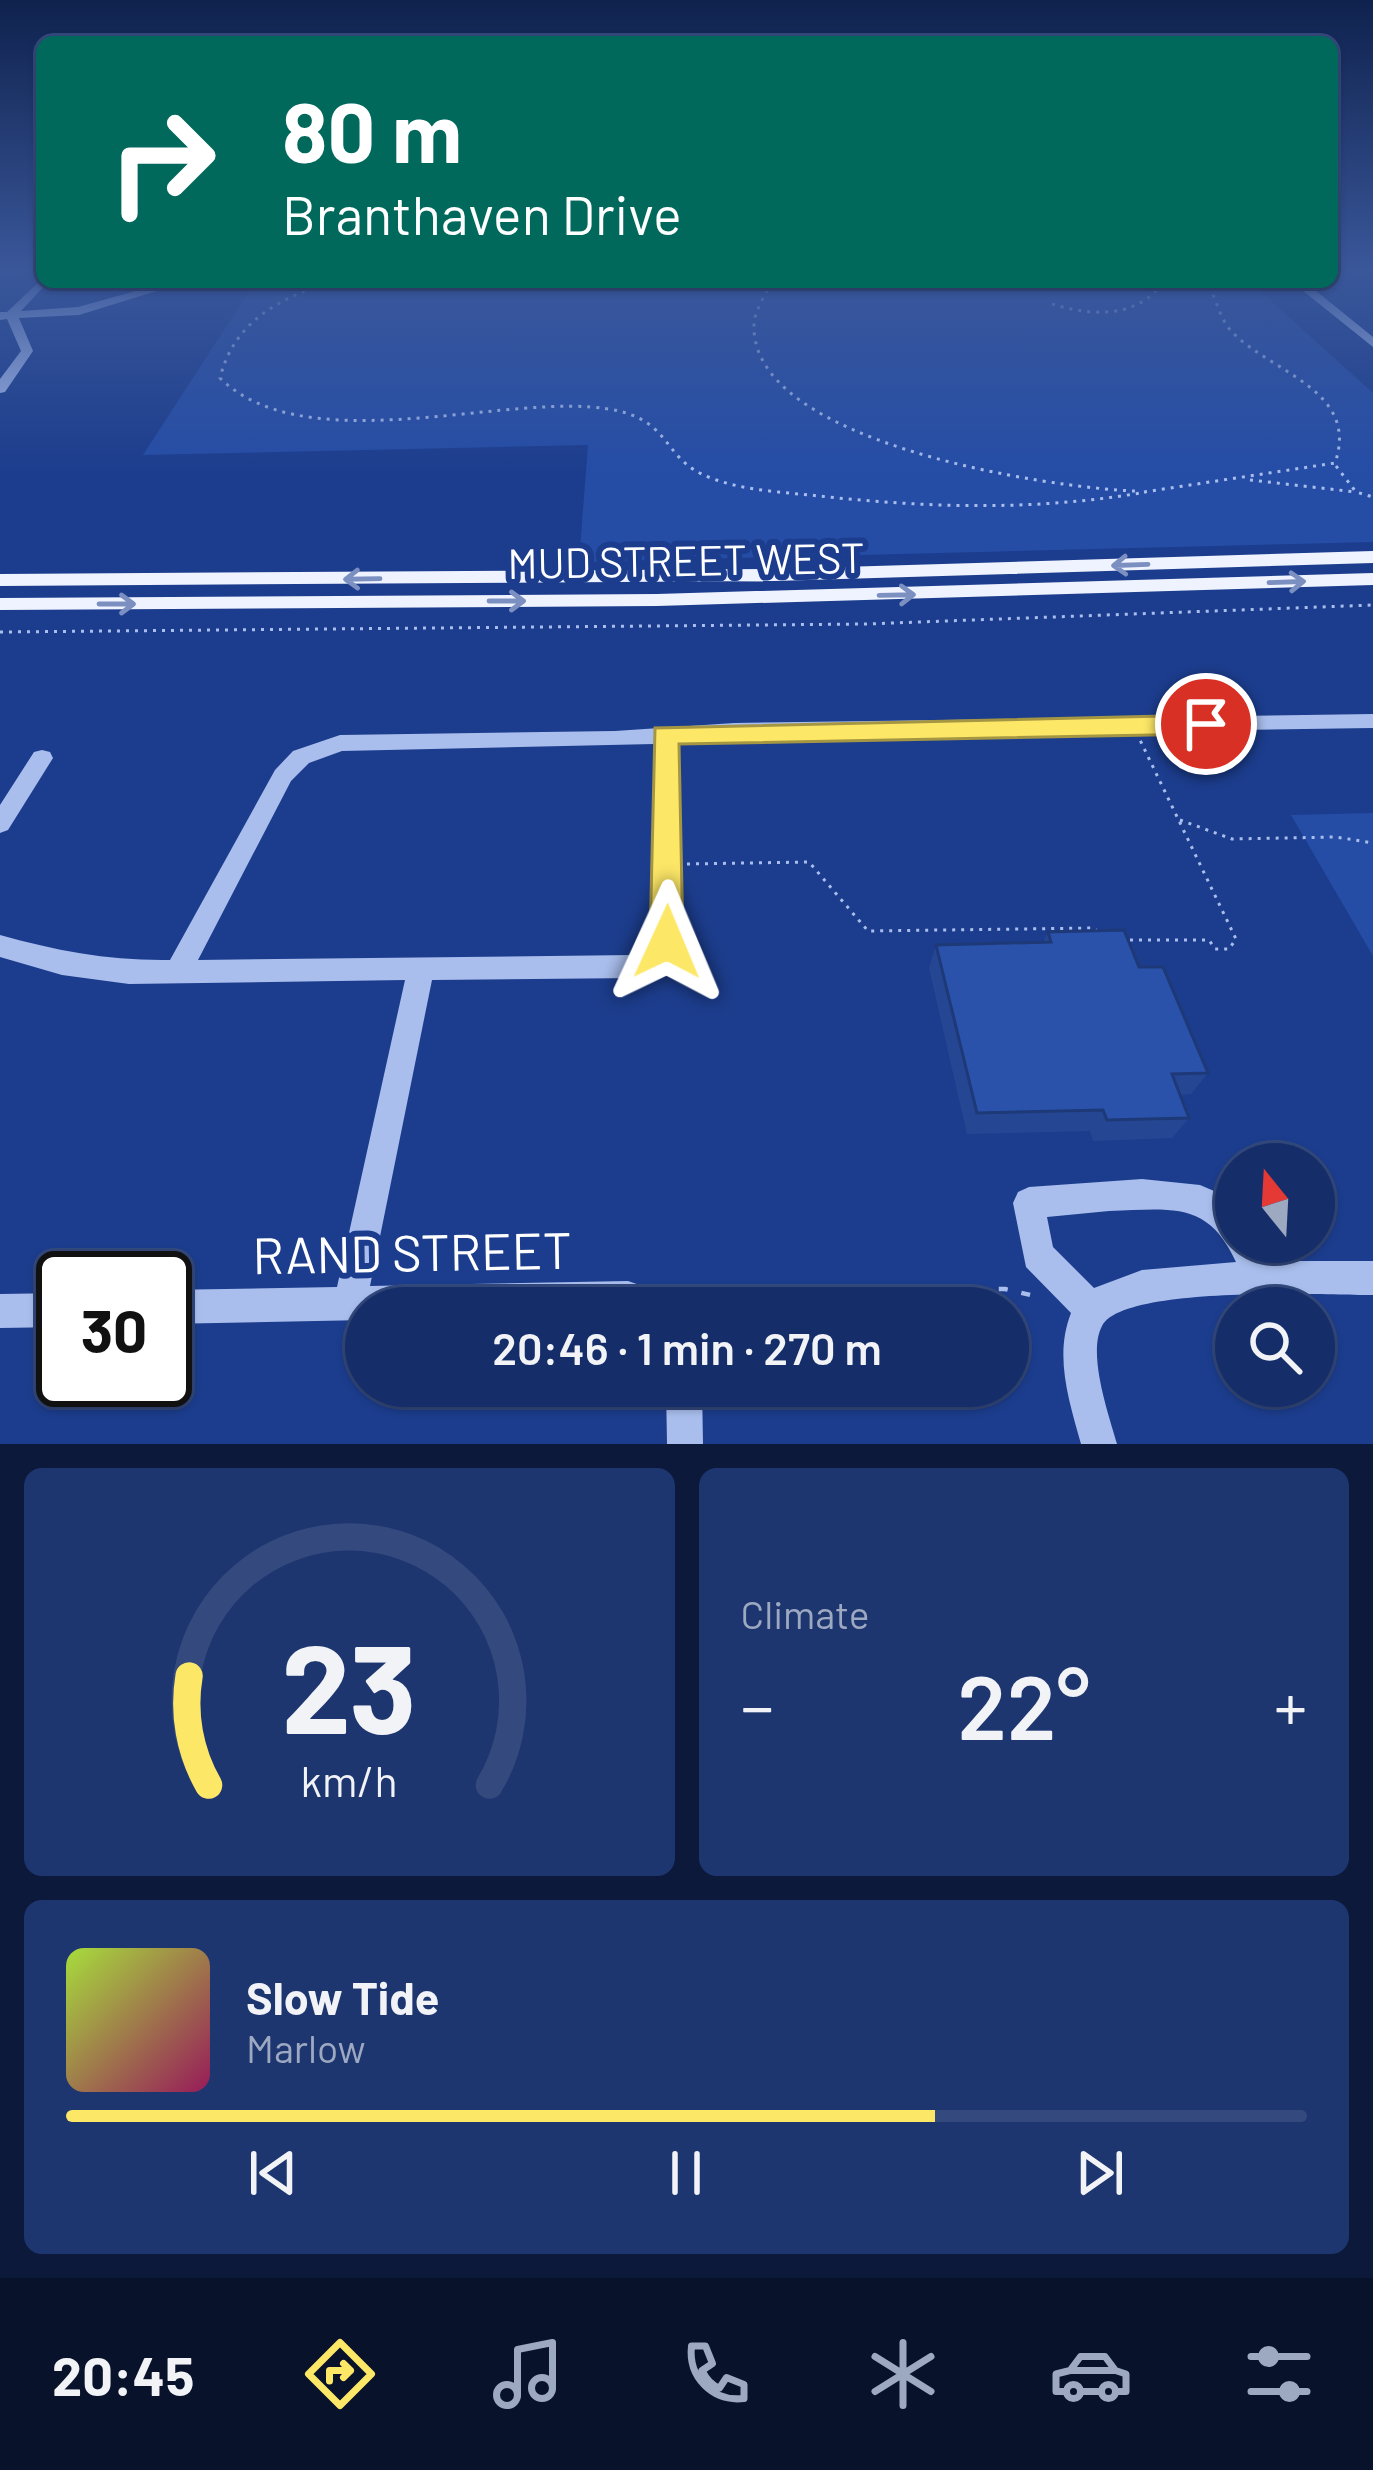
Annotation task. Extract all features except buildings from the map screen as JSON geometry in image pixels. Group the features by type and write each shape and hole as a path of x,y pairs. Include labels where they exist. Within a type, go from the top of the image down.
{"main road":[{"name":"MUD STREET WEST","path":"0,580 773,575 1373,557"},
{"name":"MUD STREET WEST","path":"0,604 657,600 1373,579"}],"street":[{"path":"0,389 27,351 20,338"},
{"path":"178,971 283,776 301,758 325,746 373,741 1373,721"},
{"path":"0,946 62,964 178,971 638,966 667,942 664,735"},
{"path":"0,824 42,758"},
{"path":"353,1287 421,968"},
{"path":"1091,1309 1038,1255 1030,1203 1168,1194 1208,1201 1215,1207"},
{"path":"1254,1263 1262,1280"},
{"path":"1099,1444 1085,1393 1082,1340 1091,1309 1117,1292 1166,1281 1373,1278"},
{"name":"RAND STREET","path":"192,1306 345,1303"},
{"path":"0,1311 36,1310"},
{"path":"684,1407 685,1444"}],"path":[{"path":"240,338 220,378 231,393 268,410 330,418 538,406 603,408 651,422 696,472 760,490 931,504 1080,500 1248,480 1334,463"},
{"path":"755,338 755,347 790,392 868,436 921,456 1019,481 1146,492"},
{"path":"1241,338 1313,382 1334,406 1348,437 1334,463 1338,476 1356,492"},
{"path":"1248,480 1373,497"},
{"path":"1071,486 1080,500"},
{"path":"0,632 866,624 1373,605"},
{"path":"1127,940 1209,940 1215,949 1235,943 1133,725"},
{"path":"1179,819 1232,839 1336,837 1373,844"},
{"path":"668,864 809,862 868,931 1094,928 1106,940"},
{"path":"1029,1295 1048,1299"}],"shaded area":[{"path":"218,338 1312,338 1373,393 1373,542 579,562 588,445 143,455"},
{"path":"1373,813 1373,956 1291,815"}],"route":[{"path":"667,942 664,735 1206,724"}]}
